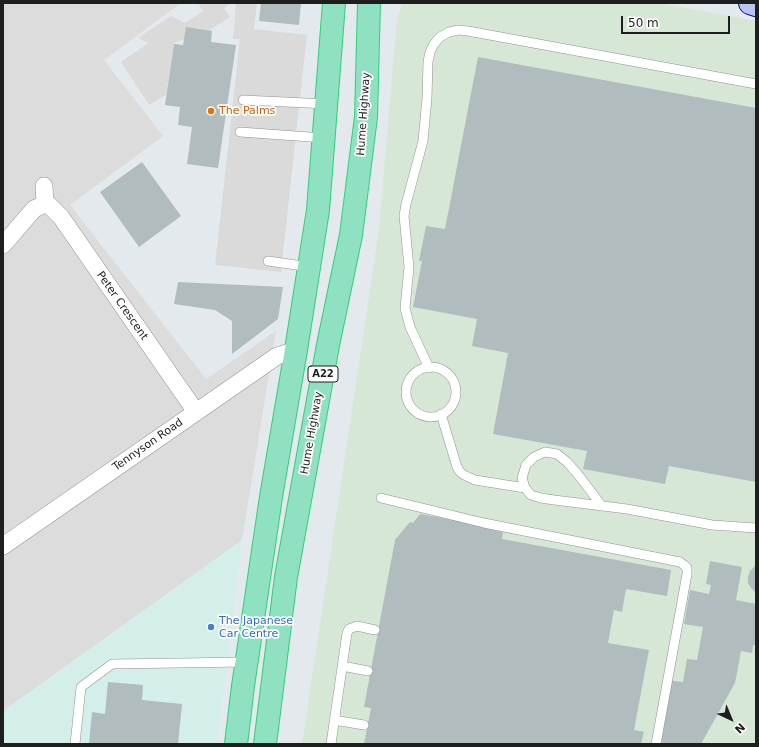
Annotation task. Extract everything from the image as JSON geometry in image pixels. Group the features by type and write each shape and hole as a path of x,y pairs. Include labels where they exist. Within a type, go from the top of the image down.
{"highway":[{"name":"A22","path":"236,744 246,662 271,498 310,267 318,210 334,3"},
{"name":"Hume Highway","path":"265,744 286,577 328,344 351,235 366,117 370,7"}],"street":[{"path":"750,3 756,5"},
{"path":"3,245 34,209 45,204 44,186"},
{"name":"Peter Crescent","path":"45,204 50,206 61,218 196,412"},
{"name":"Tennyson Road","path":"3,546 277,356 296,350"}],"lane":[{"path":"429,368 410,327 405,308 409,267 404,216 423,141 427,98 428,62 430,52 440,37 449,32 458,30 468,31 756,84"},
{"path":"243,100 327,104"},
{"path":"240,132 324,138"},
{"path":"268,261 310,267"},
{"path":"434,367 444,370 451,377 455,385 456,395 453,405 446,412 438,416 428,417 419,414 411,407 407,399 406,389 409,380 416,372 429,368 434,367"},
{"path":"441,414 458,467 464,475 476,480 524,488"},
{"path":"602,506 568,462 557,454 544,452 534,457 526,465 522,478 524,488 531,495 540,498 602,506 627,509 712,525 756,528"},
{"path":"381,498 484,523 680,562 684,565 687,568 687,574 656,744"},
{"path":"331,744 347,633 349,629 357,626 375,630"},
{"path":"75,744 81,687 112,664 246,662"},
{"path":"342,666 368,670"},
{"path":"334,720 364,725"}],"shaded area":[{"path":"3,3 181,3 104,60 163,136 70,205 206,379 276,331 242,540 3,711"},
{"path":"198,3 231,3 224,8 230,17 208,31 174,43 166,95 149,105 121,62 148,43 138,38 171,16 185,23 203,11"},
{"path":"234,3 257,3 254,29 307,35 281,272 215,265 240,39 233,39 236,6"},
{"path":"403,3 660,3 756,21 756,744 302,744 379,229 396,28"},
{"path":"242,540 217,744 3,744 3,711"}],"building":[{"path":"261,3 301,3 299,25 259,21"},
{"path":"186,27 212,31 211,42 236,45 218,168 187,164 192,127 178,125 180,107 165,105 174,44 183,45"},
{"path":"478,57 756,108 756,482 669,466 665,484 583,469 587,451 493,434 508,353 472,346 477,319 413,307 422,261 419,261 426,226 445,229"},
{"path":"142,162 181,216 139,247 100,192"},
{"path":"178,282 283,287 278,319 232,354 232,321 215,310 174,304"},
{"path":"420,514 493,527 493,530 503,532 502,539 671,570 667,596 626,589 622,612 614,610 608,643 649,650 634,730 644,732 641,744 364,744 371,708 364,707 395,540 410,522 413,523"},
{"path":"710,561 742,567 736,600 756,604 756,645 753,645 752,653 741,651 735,683 701,744 661,744 672,681 683,682 687,659 697,660 703,627 684,624 690,590 709,594 711,585 706,584"},
{"path":"756,565 756,593 748,583 748,577 750,571"},
{"path":"108,682 143,685 142,700 182,704 178,744 89,744 92,712 105,714"}],"place":[{"name":"The Palms","path":"211,111"},
{"name":"The Japanese Car Centre","path":"211,627"}]}
